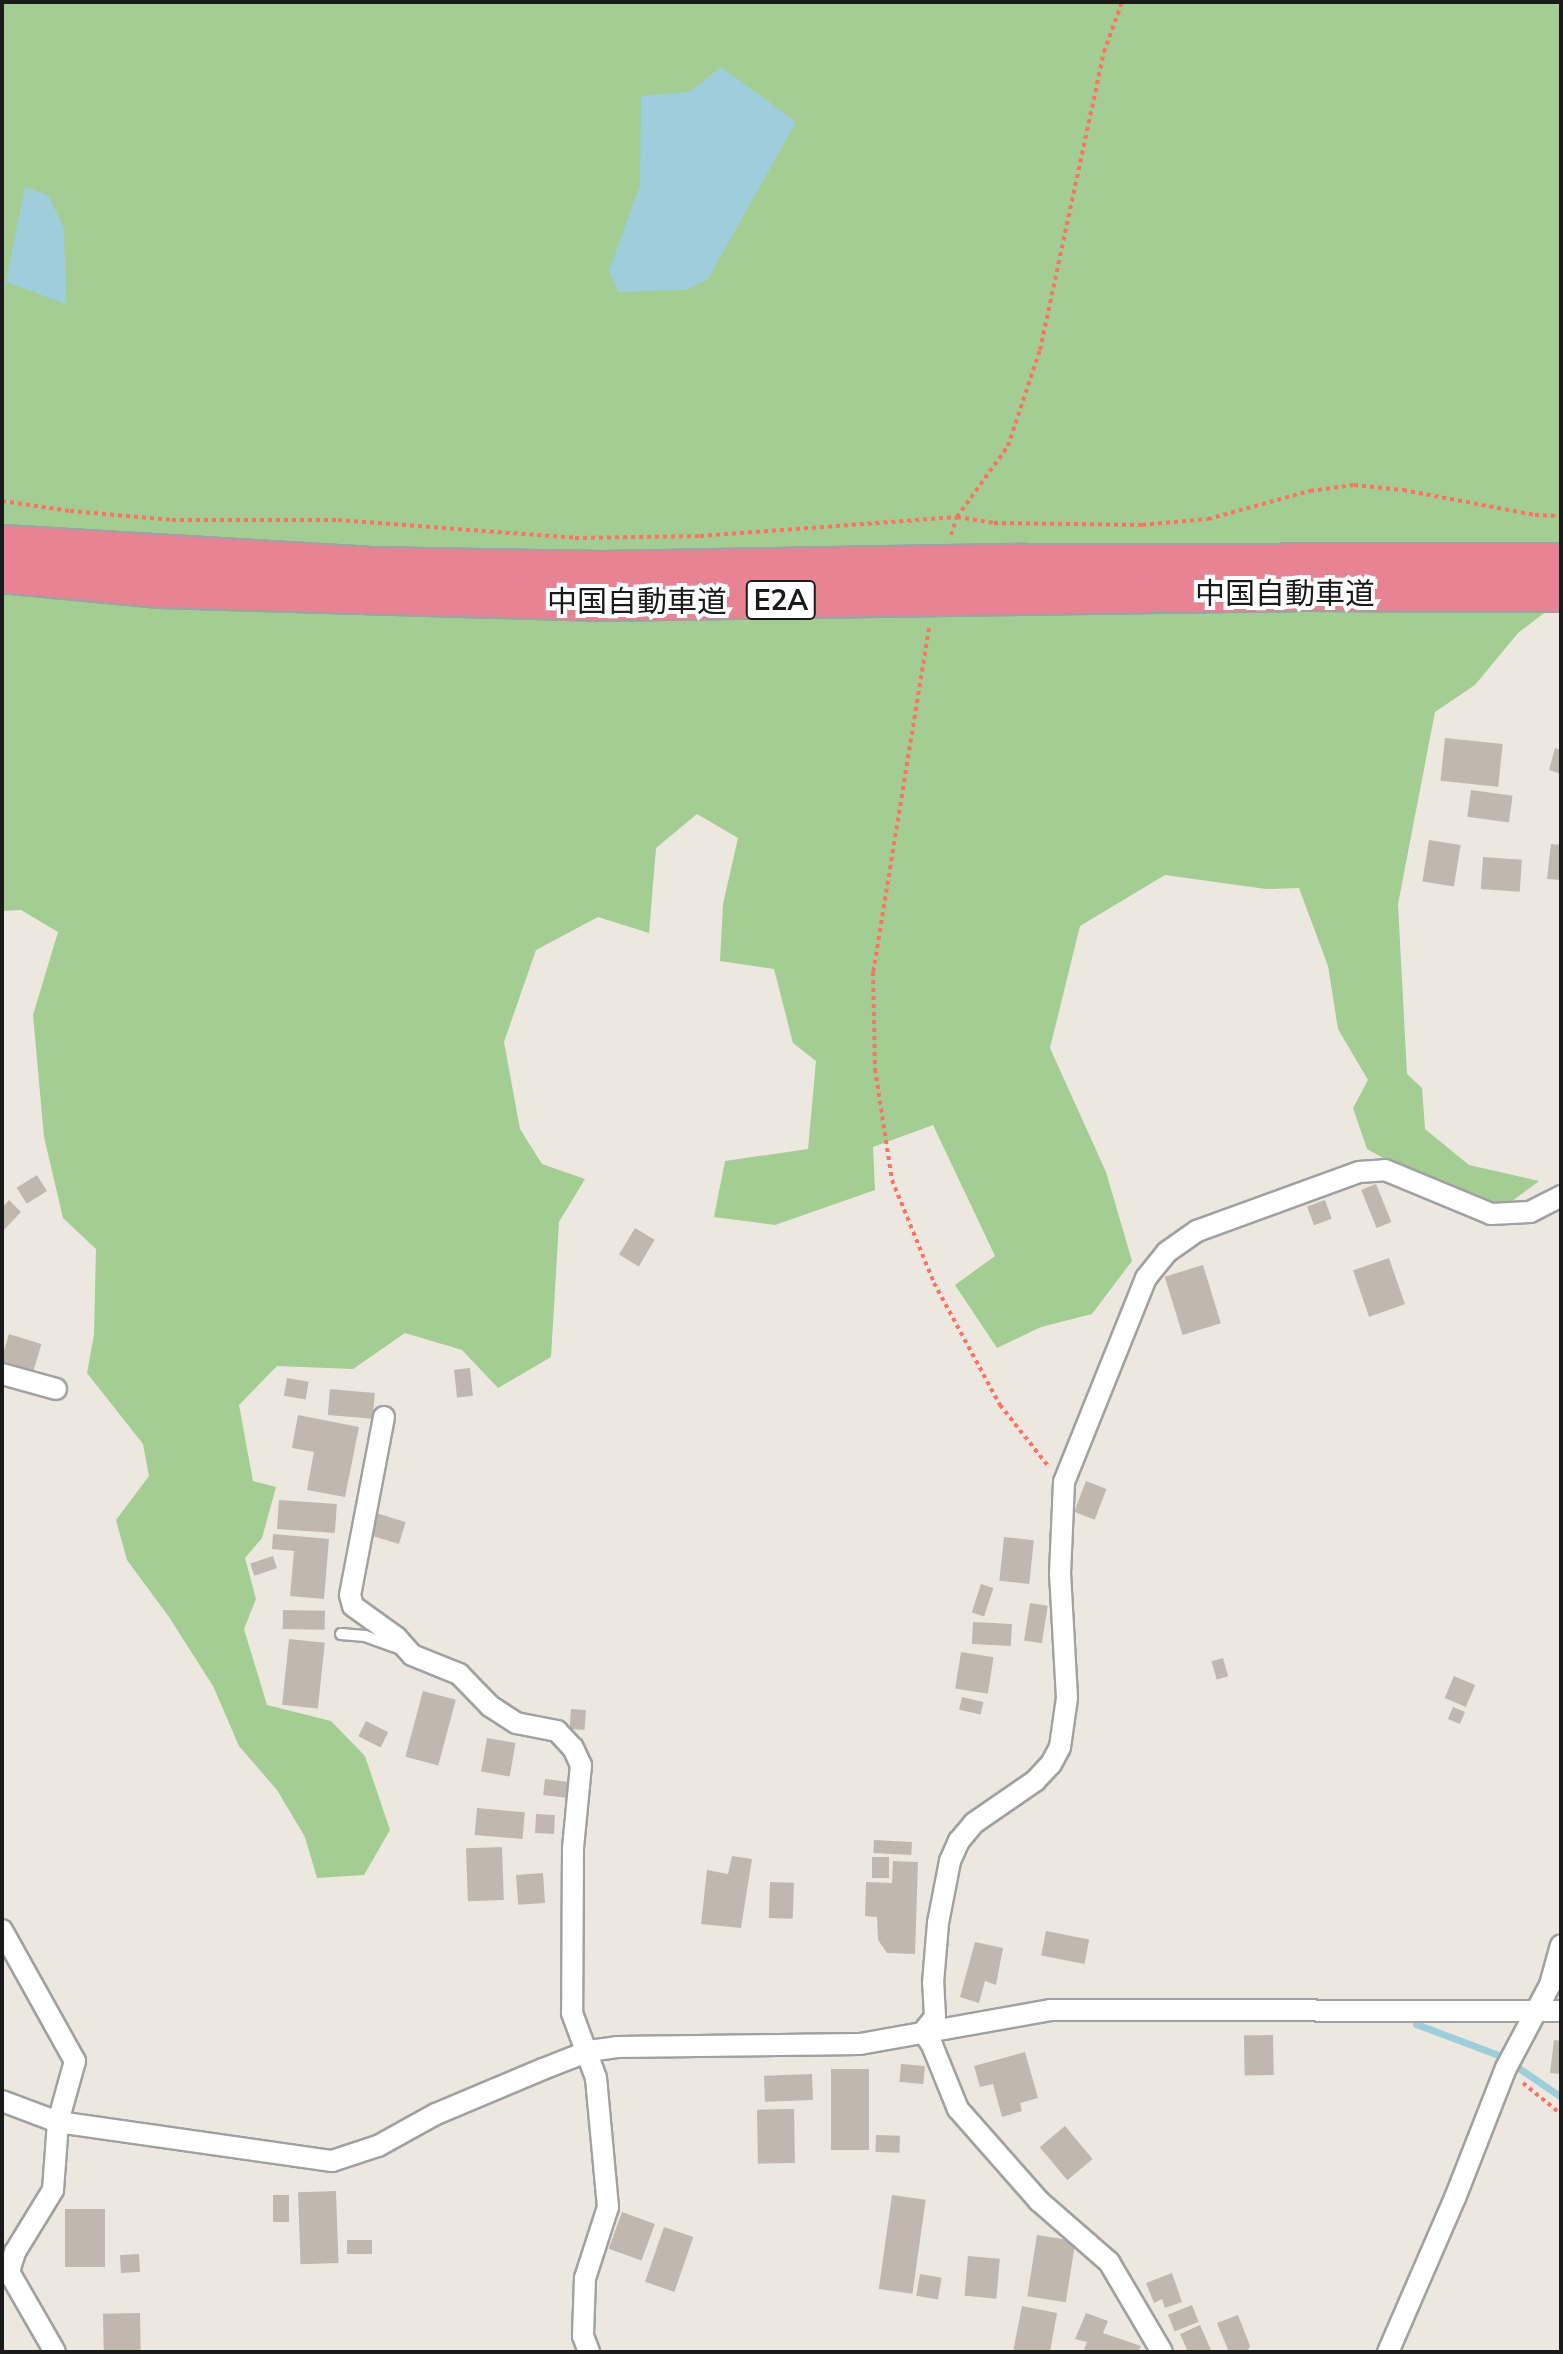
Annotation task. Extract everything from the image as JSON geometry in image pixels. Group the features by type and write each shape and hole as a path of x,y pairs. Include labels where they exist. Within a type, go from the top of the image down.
{"highway":[{"name":"中国自動車道","path":"2,544 352,565 603,570 1009,563 1561,562"},
{"name":"中国自動車道","path":"2,574 161,589 595,602 1305,592 1561,593"}],"street":[{"path":"923,2032 935,2017 933,1983 938,1923 950,1861 959,1841 974,1823 1035,1781 1051,1764 1060,1747 1067,1698 1060,1574 1064,1482 1146,1278 1167,1252 1197,1231 1359,1172 1385,1170 1491,1214 1530,1212 1561,1196"},
{"path":"2,1374 56,1389"},
{"path":"384,1417 350,1595 353,1606 396,1637 412,1655 459,1674 490,1706 516,1723 557,1731 573,1748 581,1765 573,1848 572,2013 589,2051 596,2078 608,2207 585,2278 583,2336 589,2352"},
{"path":"2,1930 75,2061 58,2122 53,2190 15,2252 9,2272 22,2300 55,2352"},
{"path":"1388,2352 1455,2198 1506,2068 1550,1985 1561,1945"},
{"path":"2,2101 58,2122 332,2161 378,2146 436,2114 589,2051 617,2047 860,2044 1050,2010 1561,2011"},
{"path":"923,2032 932,2045 958,2109 1039,2201 1109,2262 1162,2352"}],"lane":[{"path":"341,1634 365,1636 412,1655"}],"path":[{"path":"948,545 957,517 1008,446 1040,350 1104,52 1122,2"},
{"path":"2,501 172,520 338,520 575,538 700,536 957,517 994,523 1142,525 1208,519 1296,495 1354,485 1403,490 1535,515 1561,516"},
{"path":"929,628 873,972 875,1069 892,1180 957,1332 1000,1405 1064,1482"},
{"path":"1506,2068 1561,2114"}],"green space":[{"path":"2,2 1561,2 1561,600 1518,633 1475,685 1435,712 1398,904 1407,1074 1422,1088 1425,1129 1469,1165 1539,1181 1504,1207 1456,1199 1367,1149 1353,1108 1368,1080 1338,1029 1328,966 1299,888 1266,889 1165,875 1080,926 1050,1048 1106,1172 1132,1261 1092,1314 1041,1327 997,1348 955,1285 995,1256 933,1125 873,1147 875,1190 775,1225 714,1217 725,1161 808,1149 816,1061 793,1043 774,969 720,961 723,904 738,838 697,814 656,848 649,933 598,917 536,950 504,1042 520,1129 542,1164 585,1179 559,1222 551,1357 498,1388 462,1350 405,1333 353,1369 277,1366 239,1405 253,1481 276,1487 262,1538 245,1558 256,1599 244,1629 267,1705 331,1721 365,1756 390,1830 364,1875 317,1878 305,1837 277,1790 239,1746 213,1686 169,1617 127,1560 116,1520 149,1476 143,1444 87,1373 94,1335 96,1249 63,1218 44,1137 33,1015 58,932 21,910 2,911"}],"water":[{"path":"721,67 796,122 708,279 686,290 618,292 609,271 640,185 641,96 689,92"},
{"path":"25,187 48,195 64,228 66,304 6,282"}],"building":[{"path":"1445,738 1503,744 1498,787 1441,781"},
{"path":"1555,748 1561,750 1561,774 1549,770"},
{"path":"1471,790 1513,796 1509,823 1467,817"},
{"path":"1429,840 1461,845 1454,886 1422,881"},
{"path":"1551,844 1561,845 1561,880 1547,879"},
{"path":"1483,857 1522,860 1520,892 1481,889"},
{"path":"37,1175 47,1191 27,1204 17,1188"},
{"path":"1376,1184 1391,1222 1377,1228 1361,1190"},
{"path":"9,1200 21,1212 2,1232 2,1208"},
{"path":"1325,1200 1332,1219 1314,1225 1307,1206"},
{"path":"635,1228 655,1240 639,1266 619,1255"},
{"path":"1389,1258 1405,1304 1369,1317 1353,1270"},
{"path":"1203,1265 1221,1323 1183,1335 1165,1277"},
{"path":"9,1334 42,1344 33,1371 2,1361"},
{"path":"470,1368 473,1396 457,1398 454,1370"},
{"path":"287,1378 309,1382 306,1400 284,1396"},
{"path":"330,1389 375,1393 373,1419 328,1415"},
{"path":"298,1415 359,1427 345,1497 307,1490 314,1452 292,1448"},
{"path":"1086,1481 1107,1489 1095,1520 1074,1512"},
{"path":"279,1500 337,1504 335,1533 277,1529"},
{"path":"376,1513 406,1522 399,1544 369,1535"},
{"path":"273,1534 329,1539 324,1599 290,1596 294,1551 272,1549"},
{"path":"1004,1537 1034,1540 1029,1584 999,1581"},
{"path":"273,1556 277,1568 254,1576 250,1563"},
{"path":"981,1584 993,1588 984,1617 972,1613"},
{"path":"1030,1603 1048,1606 1042,1643 1024,1641"},
{"path":"283,1610 325,1611 325,1630 283,1629"},
{"path":"973,1622 1012,1624 1011,1646 972,1644"},
{"path":"289,1639 325,1643 318,1708 282,1705"},
{"path":"961,1652 994,1657 988,1694 955,1689"},
{"path":"1223,1658 1228,1676 1217,1680 1211,1661"},
{"path":"1454,1676 1475,1685 1466,1707 1445,1698"},
{"path":"423,1691 456,1700 438,1765 405,1757"},
{"path":"962,1697 983,1702 981,1715 959,1710"},
{"path":"1453,1707 1465,1712 1460,1724 1448,1719"},
{"path":"571,1709 586,1710 585,1730 570,1729"},
{"path":"366,1721 388,1732 381,1747 358,1736"},
{"path":"487,1738 516,1743 510,1777 481,1771"},
{"path":"545,1779 570,1782 568,1798 543,1795"},
{"path":"477,1808 525,1812 522,1839 475,1835"},
{"path":"536,1814 555,1815 554,1834 535,1833"},
{"path":"874,1840 912,1842 911,1855 873,1853"},
{"path":"502,1847 504,1900 468,1901 466,1848"},
{"path":"732,1856 752,1859 741,1928 701,1924 707,1870 728,1874"},
{"path":"872,1857 889,1857 889,1878 872,1878"},
{"path":"893,1861 918,1862 915,1954 887,1953 878,1940 877,1917 865,1916 866,1882 892,1883"},
{"path":"543,1873 545,1903 518,1905 516,1875"},
{"path":"770,1882 794,1883 793,1919 769,1918"},
{"path":"1046,1931 1089,1939 1084,1964 1041,1956"},
{"path":"975,1942 1003,1948 996,1985 985,1981 979,2003 960,1997"},
{"path":"1273,2035 1274,2075 1245,2076 1244,2036"},
{"path":"1554,2040 1561,2041 1561,2074 1550,2073"},
{"path":"1025,2052 1038,2098 1020,2103 1022,2111 1002,2117 993,2084 980,2087 974,2066"},
{"path":"901,2064 925,2066 923,2084 899,2082"},
{"path":"831,2069 869,2069 869,2150 831,2150"},
{"path":"812,2074 813,2100 765,2102 764,2076"},
{"path":"794,2109 795,2163 758,2164 757,2110"},
{"path":"1065,2126 1093,2159 1067,2180 1040,2147"},
{"path":"876,2135 900,2136 899,2153 875,2152"},
{"path":"336,2191 339,2263 301,2264 298,2192"},
{"path":"273,2195 289,2195 289,2222 273,2222"},
{"path":"892,2195 926,2200 912,2294 879,2289"},
{"path":"65,2209 105,2209 105,2267 65,2267"},
{"path":"622,2212 655,2224 642,2261 609,2249"},
{"path":"664,2227 693,2237 674,2292 645,2282"},
{"path":"1037,2235 1076,2241 1066,2302 1027,2296"},
{"path":"347,2240 372,2240 372,2254 347,2254"},
{"path":"139,2254 140,2272 121,2273 120,2255"},
{"path":"968,2256 1000,2259 996,2299 965,2296"},
{"path":"1172,2273 1182,2302 1165,2308 1162,2299 1154,2303 1146,2283"},
{"path":"920,2274 942,2278 938,2299 916,2296"},
{"path":"1192,2305 1199,2322 1175,2331 1168,2315"},
{"path":"1022,2306 1057,2313 1050,2352 1013,2352"},
{"path":"140,2313 141,2352 104,2352 103,2314"},
{"path":"1086,2313 1108,2321 1103,2333 1141,2346 1138,2352 1083,2352 1087,2342 1075,2339"},
{"path":"1238,2315 1250,2346 1247,2352 1229,2352 1217,2323"},
{"path":"1200,2325 1211,2350 1188,2352 1180,2334"}],"waterway":[{"path":"1416,2024 1501,2056 1561,2097"}]}
